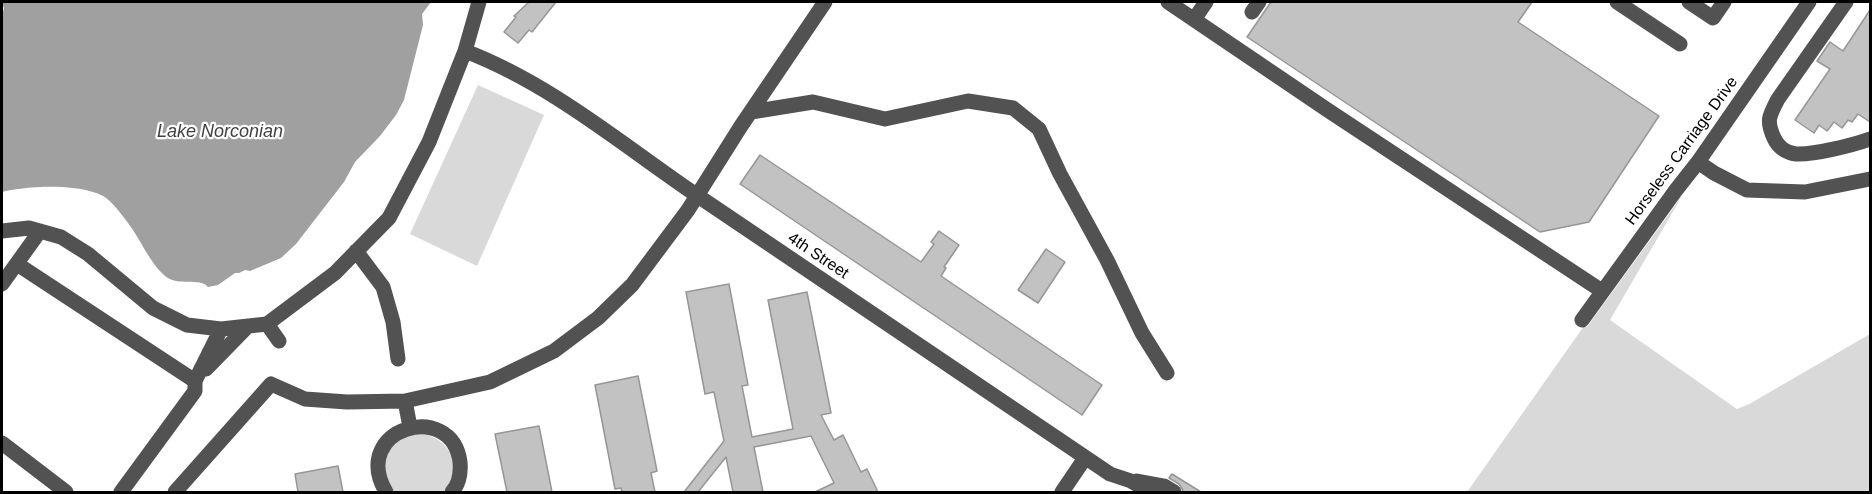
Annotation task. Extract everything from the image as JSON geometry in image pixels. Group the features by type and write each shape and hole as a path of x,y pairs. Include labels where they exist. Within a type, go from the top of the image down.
{"street":[{"path":"2,231 29,228 61,237 88,254 153,308 187,325 221,329 267,324 335,273 388,218 429,142 465,51 479,2"},
{"path":"175,492 271,384 305,399 347,402 405,401 490,382 554,351 598,318 632,285 697,195 825,2"},
{"path":"1168,2 1602,291"},
{"path":"1195,18 1206,2"},
{"path":"1617,2 1680,44"},
{"path":"1689,2 1713,18 1724,2"},
{"name":"Horseless Carriage Drive","path":"1582,320 1698,162 1809,2"},
{"path":"1846,2 1778,99 1770,116 1768,127 1777,144 1785,151 1795,154 1826,150 1870,139"},
{"name":"4th Street","path":"465,51 490,60 533,82 1085,458 1133,487"},
{"path":"751,112 813,102 885,119 968,101 1013,108 1039,129 1142,333 1167,373"},
{"path":"1698,162 1714,174 1747,190 1805,192 1870,179"},
{"path":"2,284 40,231"},
{"path":"356,251 383,287 393,322 398,359"},
{"path":"17,264 195,381"},
{"path":"267,324 279,341"},
{"path":"195,381 248,326"},
{"path":"121,492 195,391 195,381 221,329"},
{"path":"405,401 410,427"},
{"path":"386,492 380,483 378,471 380,454 389,438 410,427 431,428 449,439 455,447 460,468 459,478 452,492"},
{"path":"7,447 66,492"},
{"path":"1062,492 1085,458"},
{"path":"1133,487 1164,486 1174,492"},
{"path":"1133,487 1150,492"}],"shaded area":[{"path":"478,85 544,115 477,266 410,234"},
{"path":"1682,196 1610,320 1737,409 1870,334 1870,492 1467,492 1584,326 1587,327"},
{"path":"419,433 430,436 446,447 454,464 450,482 443,492 395,492 386,472 387,457 394,444 407,436"}],"water":[{"name":"Lake Norconian","path":"2,2 431,2 422,14 423,25 404,100 396,115 355,162 344,182 296,244 281,258 250,271 235,273 218,285 208,287 200,283 176,281 165,276 154,264 123,216 103,196 66,187 25,188 2,192 2,18 4,7"}],"building":[{"path":"529,2 556,2 532,32 529,30 518,43 504,32 516,17 514,16"},
{"path":"1271,2 1532,2 1518,22 1659,116 1589,222 1540,232 1247,37"},
{"path":"1870,10 1870,122 1858,114 1852,122 1848,120 1842,128 1834,122 1827,131 1819,125 1814,133 1795,120 1830,69 1817,61 1830,42 1843,51"},
{"path":"760,155 921,262 934,244 931,242 939,231 959,245 944,267 946,268 941,276 1102,385 1082,415 740,184"},
{"path":"1046,249 1065,262 1038,303 1018,290"},
{"path":"729,284 748,385 742,386 752,437 793,429 768,300 807,292 831,413 821,415 834,440 843,435 861,472 867,469 878,492 815,492 834,483 811,436 754,447 763,492 733,492 726,457 698,492 684,492 724,441 714,392 705,394 686,292"},
{"path":"638,376 657,471 651,473 655,492 622,492 621,488 615,489 595,385"},
{"path":"539,426 552,492 507,492 495,434"},
{"path":"338,466 343,492 298,492 295,474"},
{"path":"1172,474 1201,492 1184,492 1179,484 1169,478"}]}
